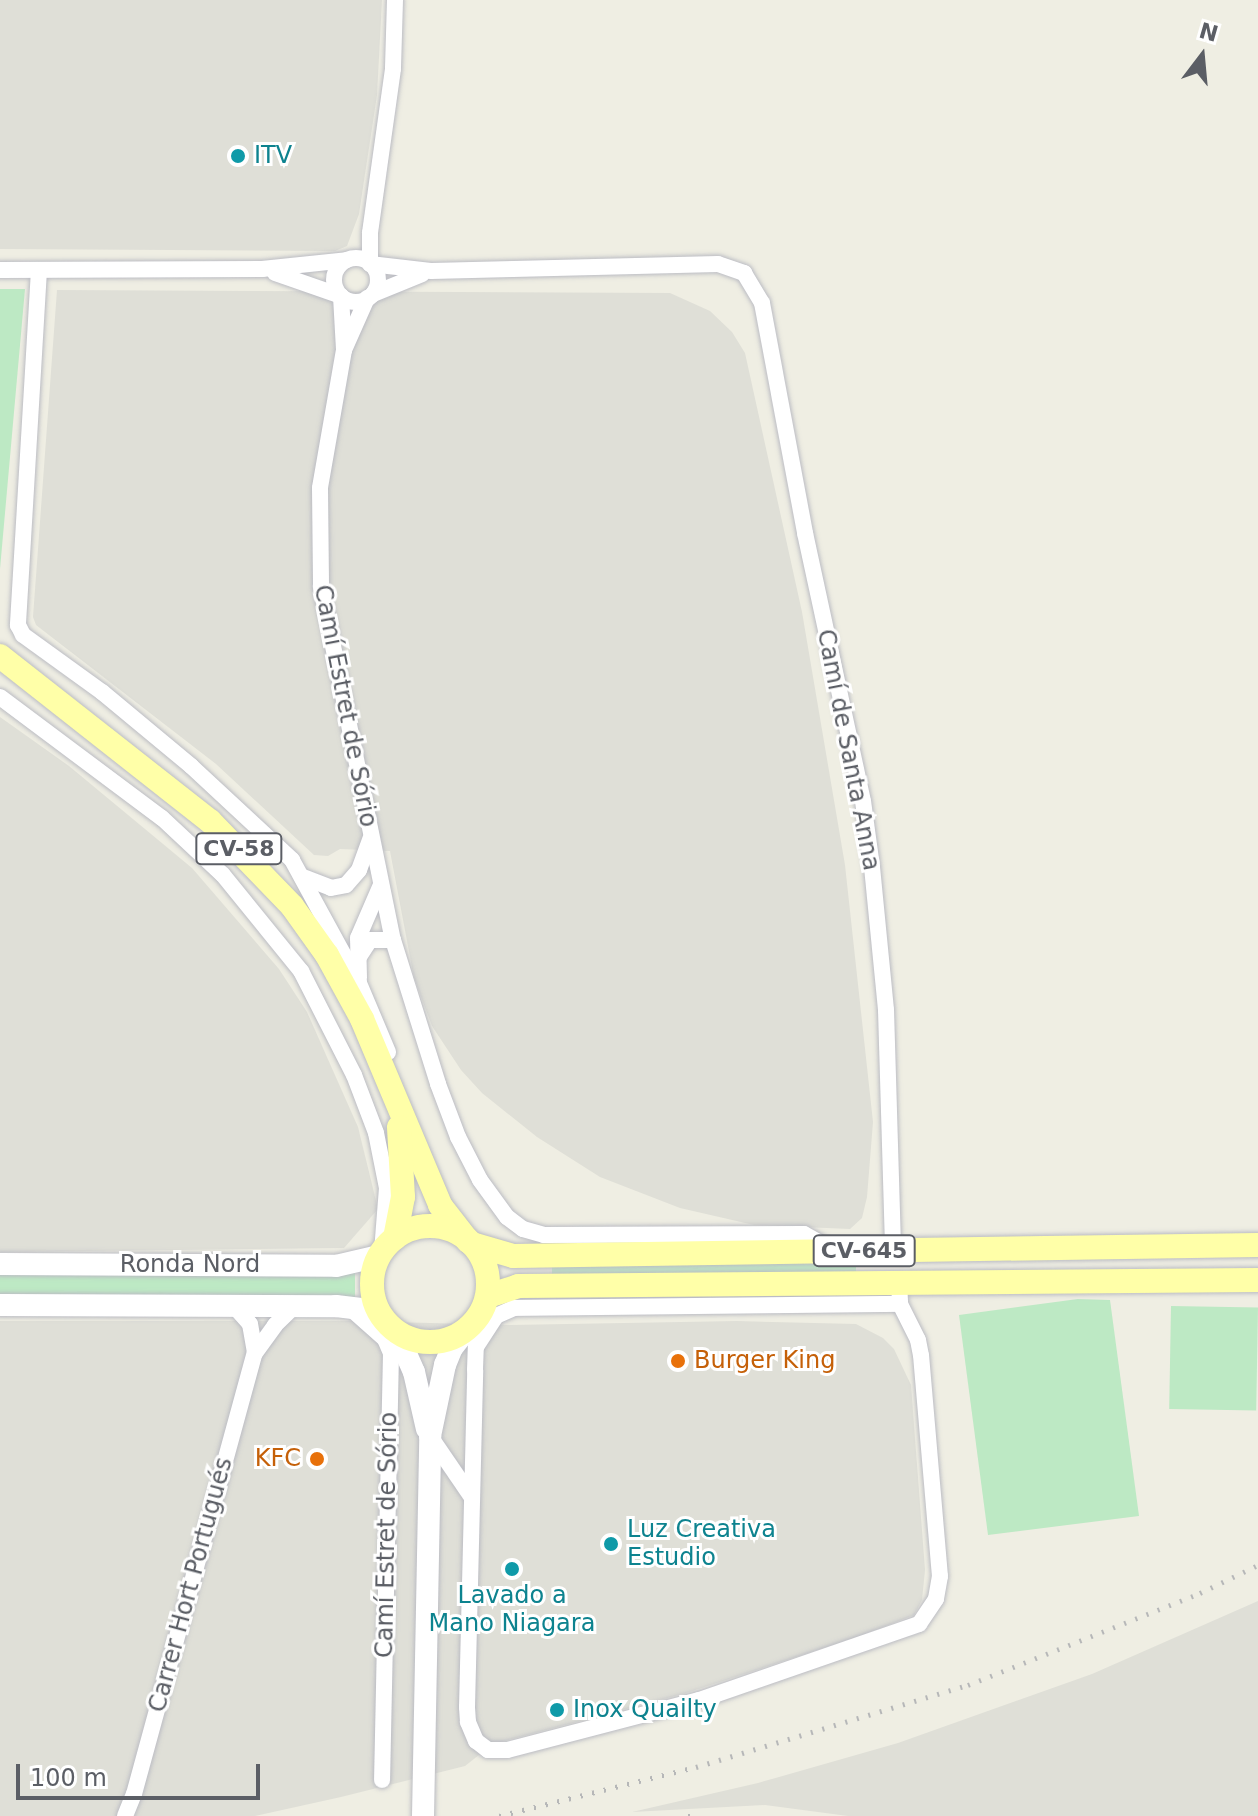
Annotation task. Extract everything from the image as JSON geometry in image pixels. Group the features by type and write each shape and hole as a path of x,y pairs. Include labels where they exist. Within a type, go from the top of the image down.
{"main road":[{"name":"CV-58","path":"0,656 210,821 292,906 327,955 362,1019 440,1205 470,1242"},
{"name":"CV-58","path":"385,1248 403,1181 398,1108"},
{"name":"CV-645","path":"385,1248 427,1226 444,1228 470,1242 513,1256 1258,1245"},
{"path":"423,1816 430,1441 445,1365 452,1348 482,1311 497,1303 483,1260 470,1242"},
{"name":"Ronda Nord","path":"0,1264 336,1266 385,1248"},
{"path":"385,1248 373,1274 372,1293 378,1311 396,1331 414,1372 430,1441"},
{"name":"CV-645","path":"497,1303 518,1286 900,1293 1258,1280"},
{"name":"Ronda Nord","path":"0,1305 296,1305 378,1311"},
{"path":"396,1331 412,1340 431,1343 450,1339 466,1330"}],"street":[{"path":"341,296 334,276 357,261 370,233 391,85 395,0"},
{"path":"357,261 377,275 370,296"},
{"path":"0,270 262,269 357,261 431,271"},
{"name":"Camí de Santa Anna","path":"431,271 718,264 744,273 762,303 868,841 886,1010 893,1251"},
{"path":"262,269 353,301 431,271"},
{"path":"39,270 16,604 18,625 23,635 102,692 191,766 273,839 303,877 359,983 397,1074 413,1138"},
{"name":"Camí Estret de Sório","path":"341,296 344,350"},
{"name":"Camí Estret de Sório","path":"370,296 344,350 324,450 319,553 334,665 380,887 393,940 458,1137 480,1180 507,1217 523,1229 544,1235 804,1234 837,1252"},
{"path":"0,697 120,784 185,839 250,906 301,971 354,1075 376,1133 387,1188 385,1248"},
{"path":"0,715 31,720"},
{"path":"303,877 331,888 346,885 359,870 370,837"},
{"path":"359,983 360,930 380,887"},
{"path":"357,962 370,940 393,940"},
{"path":"564,1286 591,1308"},
{"path":"900,1293 921,1355 940,1576 936,1599 925,1618 895,1635 699,1700 507,1750 482,1746 471,1732 467,1707 476,1347 496,1316 497,1303 591,1308 900,1293"},
{"path":"233,1305 250,1324 255,1353"},
{"name":"Carrer Hort Portugués","path":"125,1816 134,1794 255,1353 275,1325 296,1305"},
{"name":"Camí Estret de Sório","path":"350,1308 385,1339 391,1353 382,1780"},
{"path":"430,1441 471,1496"}],"shaded area":[{"path":"0,0 382,0 377,95 359,214 347,246 335,251 0,249"},
{"path":"57,290 670,293 710,311 732,332 745,353 802,612 845,865 873,1122 867,1197 862,1218 850,1229 754,1225 680,1208 600,1177 537,1137 482,1093 461,1070 432,1026 414,978 390,851 340,849 328,856 314,855 216,764 36,625 33,617"},
{"path":"0,717 69,766 192,868 279,969 307,1012 358,1127 378,1209 344,1248 0,1252"},
{"path":"0,1321 351,1321 510,1325 737,1321 856,1324 883,1338 894,1349 911,1385 925,1570 922,1600 914,1615 857,1637 686,1693 493,1744 465,1766 341,1797 255,1816 0,1816"},
{"path":"1258,1601 1258,1816 848,1816 765,1805 632,1812 758,1783 898,1743 1092,1674"}],"green space":[{"path":"0,289 25,289 0,569"},
{"path":"552,1261 856,1261 856,1275 552,1275"},
{"path":"0,1272 355,1272 355,1298 0,1298"},
{"path":"1078,1299 1110,1300 1139,1516 988,1535 959,1315"},
{"path":"1171,1306 1258,1308 1256,1411 1169,1409"}],"railway":[{"path":"499,1816 696,1767 968,1685 1200,1593 1258,1565"},
{"path":"688,1816 695,1816"}],"place":[{"name":"ITV","path":"238,156"},
{"name":"Burger King","path":"678,1361"},
{"name":"KFC","path":"317,1459"},
{"name":"Luz Creativa Estudio","path":"611,1544"},
{"name":"Lavado a Mano Niagara","path":"512,1569"},
{"name":"Inox Quailty","path":"557,1710"}]}
